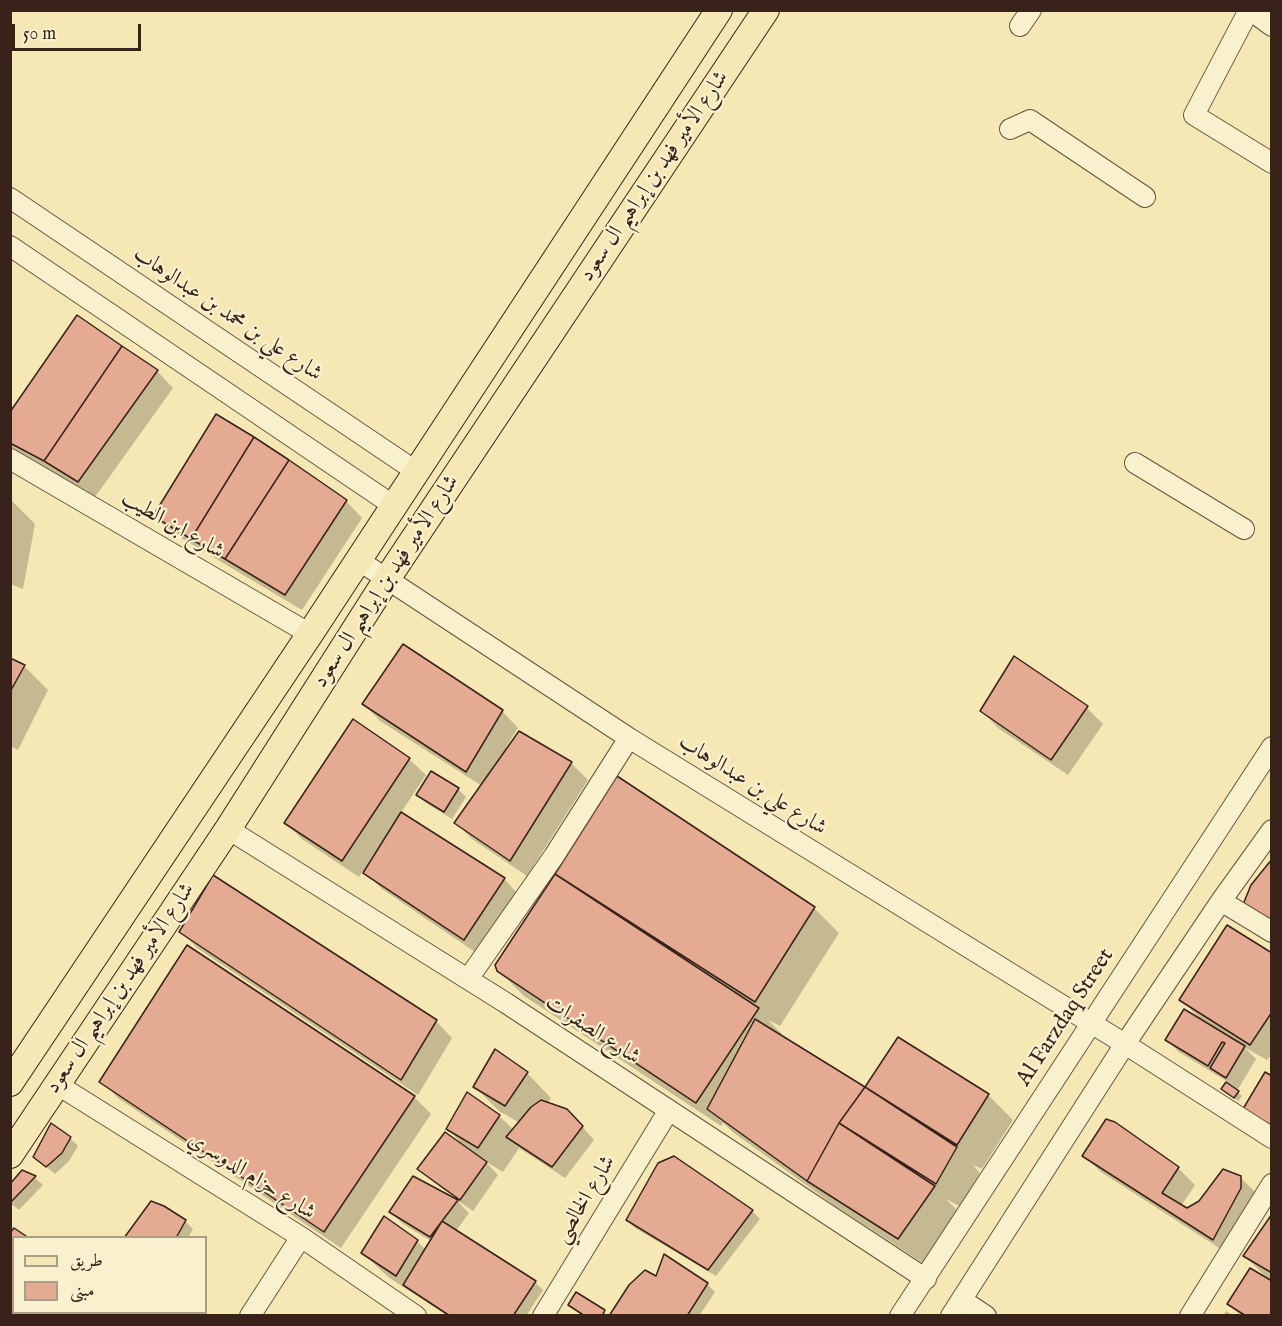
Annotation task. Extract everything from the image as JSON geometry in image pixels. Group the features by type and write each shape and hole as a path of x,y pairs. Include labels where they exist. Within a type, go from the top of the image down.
{"main road":[{"name":"شارع الأمير فهد بن إبراهيم ال سعود","path":"10,1083 310,634 719,10"},
{"name":"شارع الأمير فهد بن إبراهيم ال سعود","path":"10,1155 228,829 387,579 766,10"}],"street":[{"path":"1272,26 1249,10 1194,115 1272,163"},
{"path":"1010,129 1030,120 1145,197"},
{"name":"شارع علي بن محمد بن عبدالوهاب","path":"10,198 417,472"},
{"path":"10,246 394,506"},
{"name":"شارع ابن الطيب","path":"10,459 310,634"},
{"path":"1135,463 1244,529"},
{"name":"شارع علي بن عبدالوهاب","path":"358,560 629,738 1089,1024 1125,1044"},
{"path":"468,979 554,856 629,738"},
{"name":"Al Farzdaq Street","path":"900,1316 1272,747"},
{"name":"شارع الصفرات","path":"228,829 468,979 926,1279"},
{"path":"986,1316 957,1308 1125,1044 1272,830"},
{"path":"1221,902 1272,932"},
{"path":"1125,1044 1272,1138"},
{"name":"شارع حزام الدوسري","path":"58,1085 301,1237 416,1316"},
{"name":"شارع الخالصي","path":"543,1316 669,1110"},
{"path":"1190,1316 1272,1184"},
{"path":"250,1316 301,1237"}],"building":[{"path":"77,315 122,346 44,461 10,443 10,412"},
{"path":"122,346 158,370 78,482 44,461"},
{"path":"216,414 254,437 191,539 153,516"},
{"path":"254,437 289,460 225,559 191,539"},
{"path":"289,460 347,500 285,595 225,559"},
{"path":"403,644 503,710 466,772 362,704"},
{"path":"1014,656 1088,706 1051,760 980,711"},
{"path":"10,658 25,665 10,692"},
{"path":"353,719 410,758 342,861 284,823"},
{"path":"519,731 572,762 510,861 454,823"},
{"path":"431,771 459,788 444,812 416,795"},
{"path":"617,776 815,907 755,1002 555,874"},
{"path":"401,812 505,878 464,940 363,873"},
{"path":"1272,859 1272,925 1242,907 1251,885"},
{"path":"555,874 759,1008 696,1103 497,971 495,965"},
{"path":"213,875 437,1020 401,1080 179,932"},
{"path":"1227,925 1272,953 1272,1012 1250,1045 1179,1000"},
{"path":"187,945 415,1096 324,1232 99,1082"},
{"path":"1184,1009 1245,1046 1226,1078 1210,1068 1225,1043 1222,1042 1208,1066 1165,1040"},
{"path":"755,1019 865,1087 839,1123 807,1181 707,1109"},
{"path":"898,1037 989,1094 957,1145 865,1087"},
{"path":"495,1049 528,1072 505,1106 473,1087"},
{"path":"1265,1072 1272,1076 1272,1126 1243,1109"},
{"path":"1226,1082 1239,1091 1234,1098 1221,1089"},
{"path":"865,1087 957,1147 936,1184 839,1123"},
{"path":"467,1092 500,1115 478,1148 446,1129"},
{"path":"541,1100 567,1109 583,1126 552,1167 506,1137 531,1107"},
{"path":"1106,1119 1115,1122 1179,1167 1162,1193 1187,1208 1199,1201 1223,1169 1241,1176 1241,1188 1213,1240 1082,1156"},
{"path":"51,1123 71,1137 62,1153 46,1167 33,1157"},
{"path":"839,1123 935,1186 898,1239 807,1181"},
{"path":"445,1132 487,1162 460,1200 417,1169"},
{"path":"674,1156 753,1210 708,1270 626,1220 658,1163"},
{"path":"22,1170 36,1176 10,1203 10,1184"},
{"path":"413,1176 458,1200 430,1237 389,1212"},
{"path":"151,1201 164,1206 186,1220 177,1236 125,1236"},
{"path":"1272,1214 1272,1273 1243,1256"},
{"path":"384,1216 418,1240 396,1276 361,1253"},
{"path":"442,1221 536,1281 513,1316 450,1316 403,1285"},
{"path":"14,1228 26,1236 12,1236 12,1314 64,1314 63,1316 10,1316 10,1233"},
{"path":"664,1254 708,1283 687,1316 609,1316 629,1285 645,1270 656,1276"},
{"path":"1250,1268 1272,1281 1272,1316 1246,1316 1227,1304"},
{"path":"576,1292 605,1310 602,1316 585,1316 568,1305"},
{"path":"101,1314 204,1314 206,1316 100,1316"}]}
